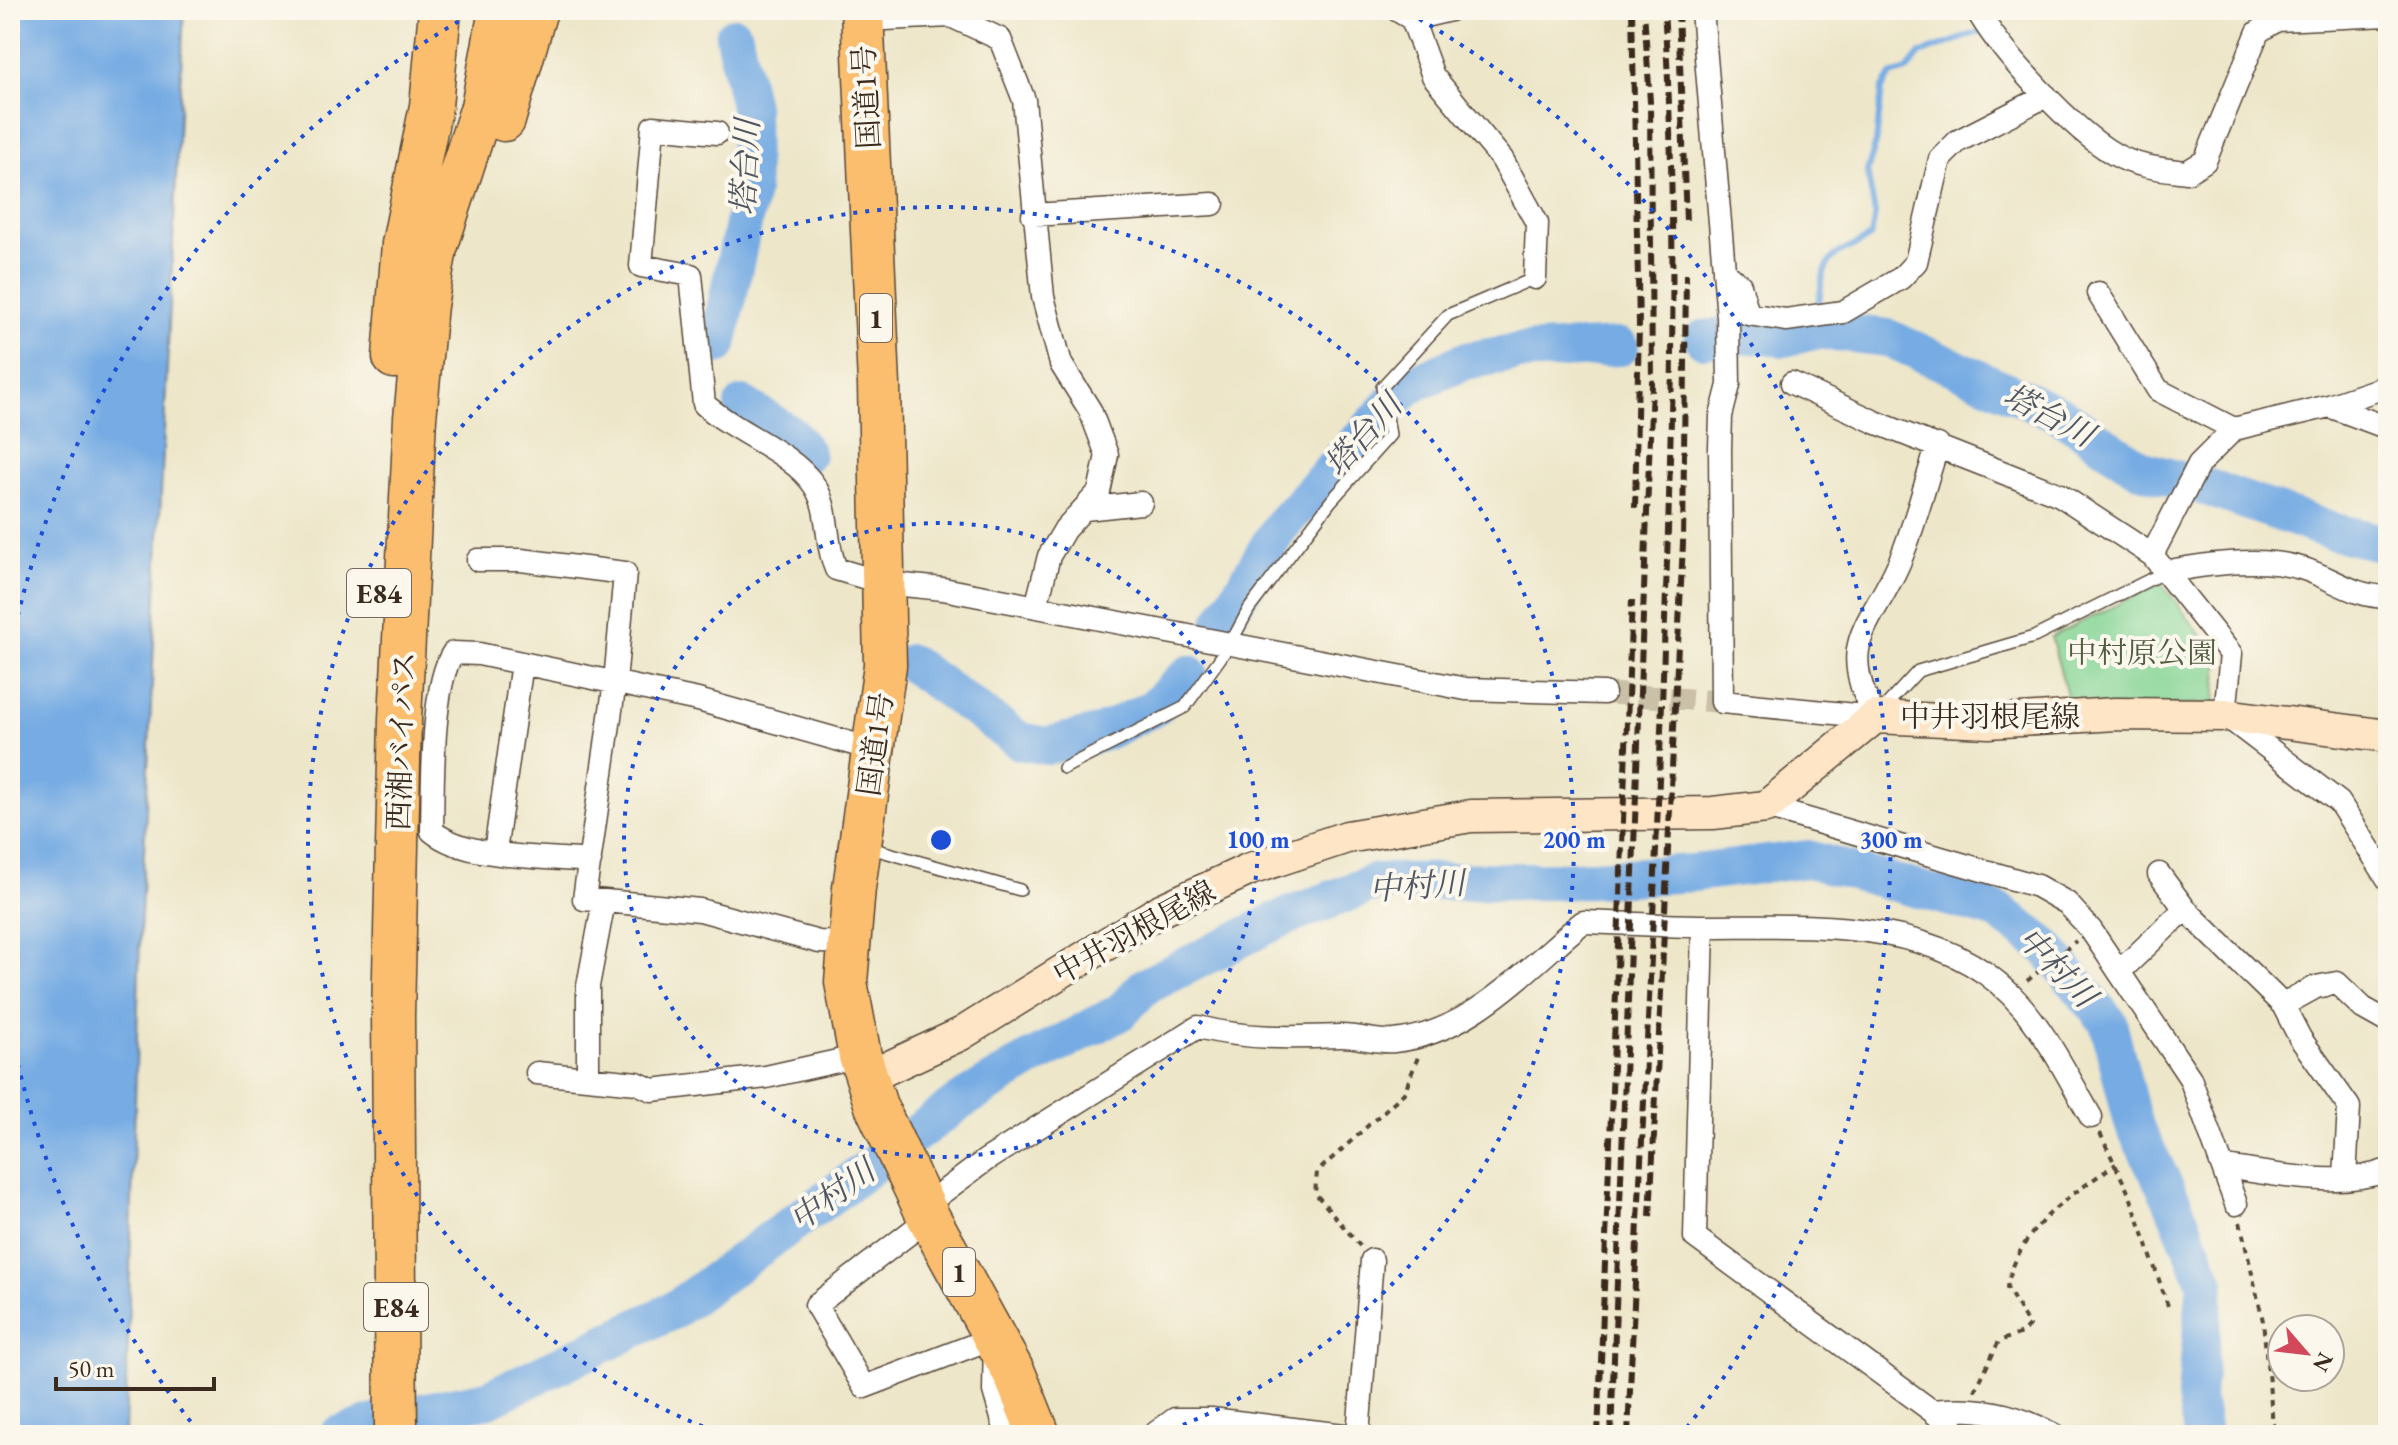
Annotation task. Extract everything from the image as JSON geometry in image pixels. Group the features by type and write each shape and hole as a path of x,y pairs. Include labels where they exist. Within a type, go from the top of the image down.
{"highway":[{"name":"西湘バイパス","path":"396,1435 381,1179 366,1043 372,727 399,281 431,106 440,10"},
{"name":"西湘バイパス","path":"368,1435 394,971 415,418 431,277 444,219 482,107 500,10"},
{"path":"404,655 441,327 464,232 515,93 536,10"},
{"name":"国道1号","path":"863,15 879,385 867,579 886,646 875,750 847,943 846,982 868,1080 926,1212 995,1337 1039,1435"}],"main road":[{"name":"中井羽根尾線","path":"868,1080 961,1034 1161,910 1250,869 1347,837 1471,816 1713,813 1766,807 1875,717 1989,722 2115,714 2225,715 2388,736"}],"street":[{"path":"1450,10 1404,15 1433,76 1502,159 1537,223 1535,278"},
{"path":"1702,10 1728,317 1729,366 1720,448 1722,702 1875,717"},
{"path":"1977,10 1987,29 2046,96 2115,155 2148,167 2187,172 2205,161 2258,32 2277,20 2388,15"},
{"path":"863,15 951,16 1000,39 1024,100 1043,297 1061,364 1090,410 1107,455 1105,478 1085,509 1065,529 1049,556 1036,607"},
{"path":"1724,272 1740,285 1748,314 1786,320 1843,312 1901,278 1916,262 1940,159 1958,141 2046,96"},
{"path":"717,133 653,127 641,266 691,275 704,404 718,417 798,468 815,486 827,517 828,550 836,569 867,579 943,589 1185,638 1466,689 1604,693"},
{"path":"1033,215 1213,204"},
{"path":"2098,293 2158,390 2234,429"},
{"path":"1792,383 1875,422 2060,495 2158,564 2231,654 2225,715 2339,802 2388,879"},
{"path":"2158,564 2199,464 2234,429 2329,406 2388,386"},
{"path":"2329,406 2388,428"},
{"path":"1875,717 1860,689 1857,639 1899,563 1938,445"},
{"path":"1085,509 1141,503"},
{"path":"478,560 521,560 625,573 615,682 584,899 700,910 819,942 847,943"},
{"path":"2158,564 2219,561 2300,568 2344,590 2388,597"},
{"path":"590,861 448,844 432,831 433,762 444,666 453,653 522,663 698,700 875,750"},
{"path":"495,852 522,663"},
{"path":"1766,807 2037,886 2067,903 2091,930 2190,1078 2236,1204"},
{"path":"2159,874 2185,909 2283,1005 2300,1038 2349,1107 2345,1178"},
{"path":"588,1078 588,986 604,901"},
{"path":"2119,972 2185,909"},
{"path":"1007,1435 994,1391 995,1337 864,1387 816,1305 986,1160 1198,1027 1255,1037 1351,1035 1390,1042 1427,1036 1461,1021 1583,922 1785,927 1909,938 1952,955 2010,994 2040,1030 2091,1117"},
{"path":"1703,926 1695,1237 1932,1411 1953,1428 1956,1435"},
{"path":"2283,1005 2316,987 2337,983 2363,1008 2388,1022"},
{"path":"537,1073 637,1083 652,1090 766,1077 868,1080"},
{"path":"2225,1167 2306,1178 2368,1178 2388,1170"},
{"path":"1358,1435 1372,1260"},
{"path":"1932,1411 1967,1407 2000,1412 2054,1435"},
{"path":"1153,1435 1175,1419 1199,1419 1344,1435"}],"lane":[{"path":"1064,768 1185,707 1229,646 1249,609 1331,501 1390,435 1382,387 1448,315 1535,278"},
{"path":"1875,717 1918,671 2034,637 2158,564"},
{"path":"860,846 1020,890"}],"path":[{"path":"2010,994 2091,930"},
{"path":"1372,1260 1315,1193 1317,1172 1404,1093 1427,1036"},
{"path":"2091,1117 2116,1164 2168,1306"},
{"path":"1967,1407 1999,1341 2022,1333 2029,1326 2007,1287 2011,1268 2032,1229 2063,1201 2116,1164"},
{"path":"2236,1204 2263,1321 2274,1435"}],"green space":[{"name":"中村原公園","path":"2161,583 2219,658 2215,703 2071,709 2051,637"}],"water":[{"path":"10,10 184,10 140,937 125,1435 10,1435"}],"waterway":[{"path":"1818,330 1825,270 1836,255 1871,236 1875,214 1867,171 1876,143 1882,89 1891,75 1907,70 1920,54 1984,30"},
{"name":"塔台川","path":"718,345 750,191 749,107 734,36"},
{"name":"塔台川","path":"1703,339 1760,334 1784,338 1818,330 1888,338 2061,415 2140,469 2212,489 2331,531 2388,544"},
{"name":"塔台川","path":"1221,624 1280,527 1408,386 1465,361 1519,352 1620,347"},
{"name":"塔台川","path":"743,405 793,436 806,454"},
{"name":"塔台川","path":"910,663 1020,741 1047,746 1102,733 1155,707 1189,674"},
{"name":"中村川","path":"338,1435 387,1419 488,1399 674,1310 958,1103 1029,1060 1121,1012 1144,987 1276,921 1376,882 1558,881 1694,873 1808,859 1998,911 2046,947 2108,1022 2133,1123 2173,1203 2206,1283 2196,1396 2202,1435"}],"tunnel":[{"path":"1604,693 1722,702"}],"railway":[{"path":"1632,10 1639,325 1635,508"},
{"path":"1611,1435 1652,385 1650,102 1644,10"},
{"path":"1628,1435 1659,771 1671,426 1671,177 1664,10"},
{"path":"1678,10 1686,222"},
{"path":"1650,1217 1683,543 1686,274"},
{"path":"1598,1435 1632,600"}]}
